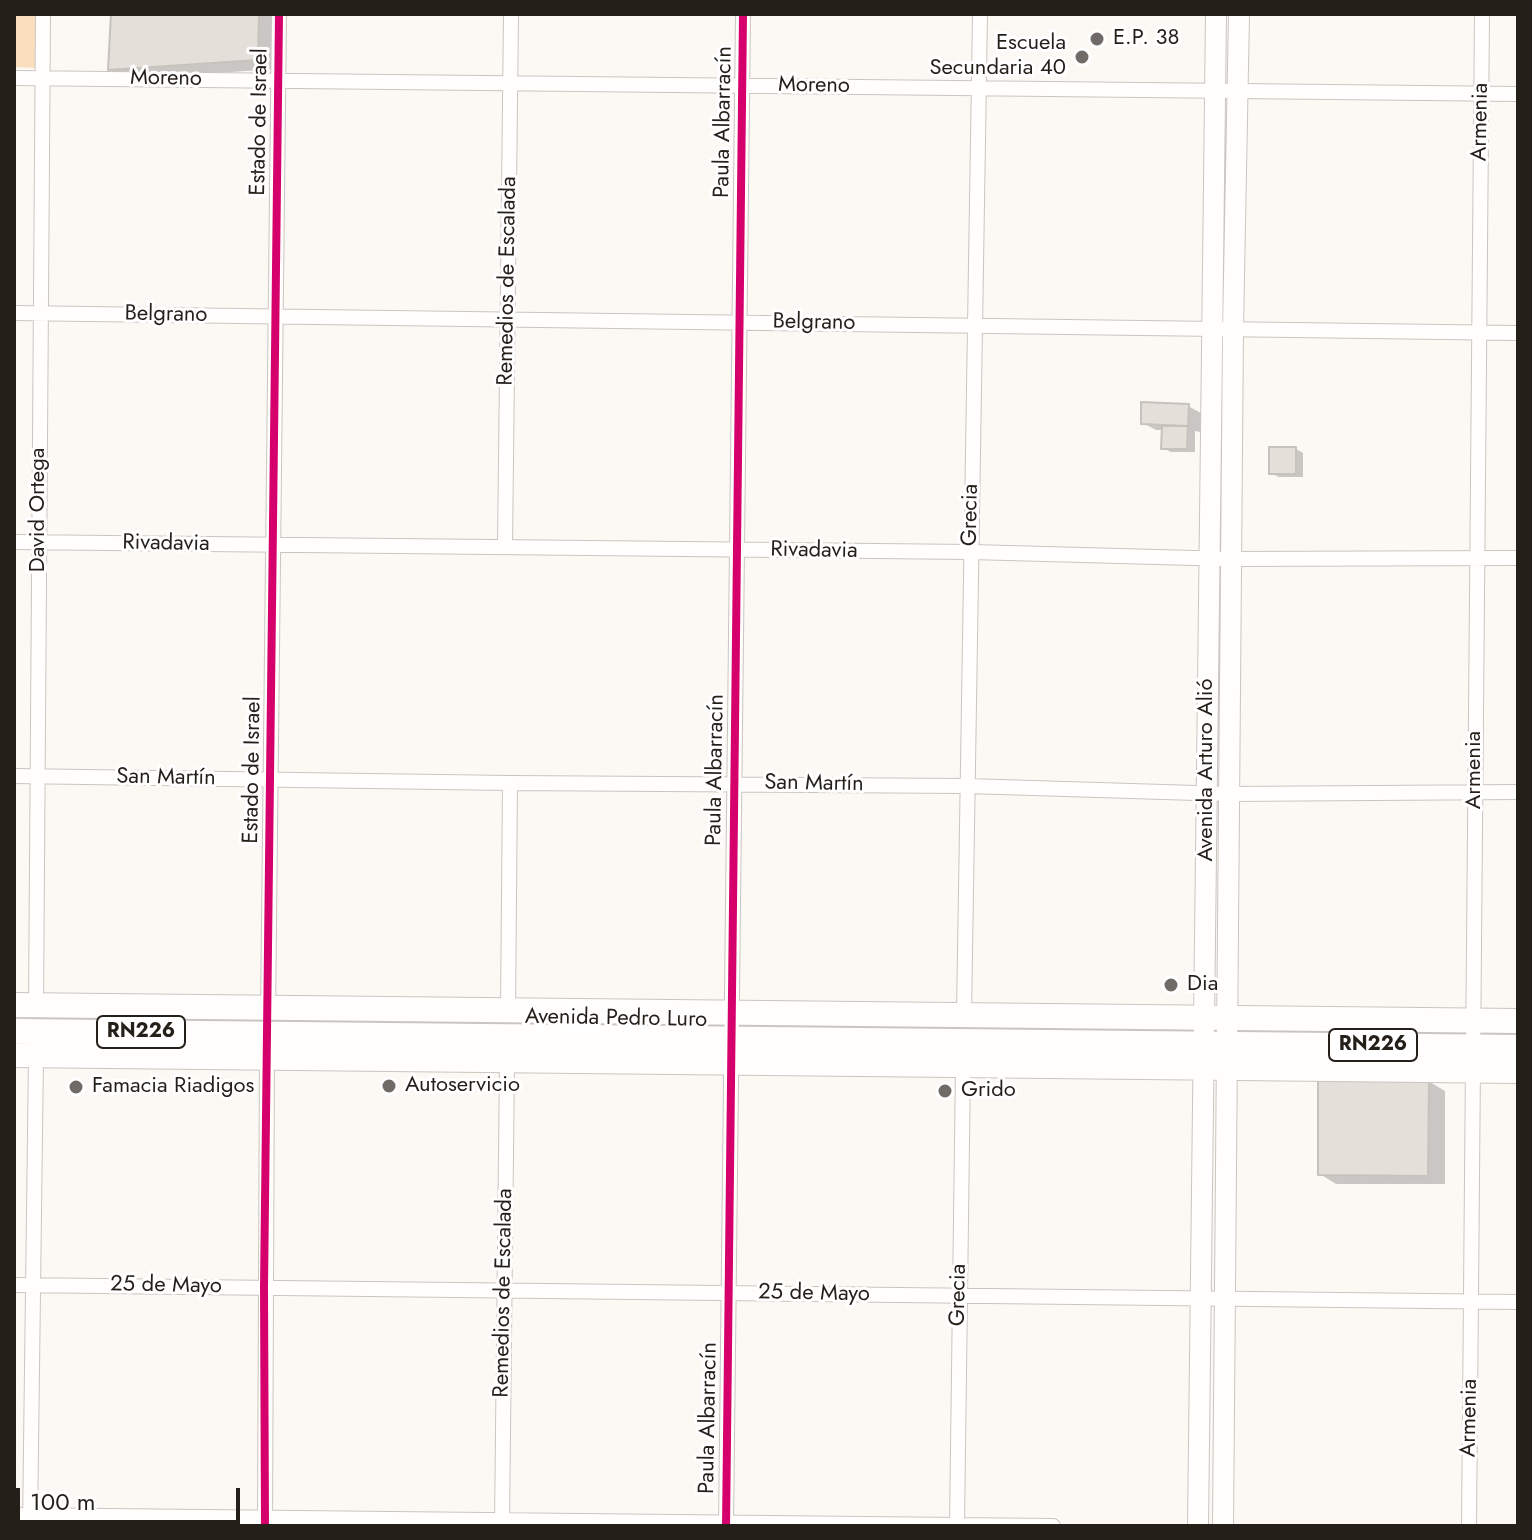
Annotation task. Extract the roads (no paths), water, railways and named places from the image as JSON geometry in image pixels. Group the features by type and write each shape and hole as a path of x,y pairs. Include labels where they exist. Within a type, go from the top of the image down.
{"highway":[{"name":"Avenida Pedro Luro","path":"25,1006 1518,1021"},
{"name":"Avenida Pedro Luro","path":"14,1031 507,1060 731,1050 963,1065 1216,1055"},
{"name":"Avenida Pedro Luro","path":"25,1055 267,1045 1475,1058 1518,1047"},
{"name":"Avenida Pedro Luro","path":"1475,1058 1518,1071"}],"main road":[{"name":"Avenida Arturo Alió","path":"1216,14 1214,92 1231,559 1229,794 1216,1018"},
{"name":"Avenida Arturo Alió","path":"1223,1526 1223,1299 1208,793 1207,558 1238,93 1239,14"},
{"name":"Avenida Arturo Alió","path":"1198,1526 1201,1299 1216,1055"}],"street":[{"name":"David Ortega","path":"25,1006 37,776 43,14"},
{"name":"Estado de Israel","path":"265,1522 264,1287 279,14"},
{"name":"Remedios de Escalada","path":"505,547 511,14"},
{"name":"Paula Albarracín","path":"726,1524 743,14"},
{"name":"Grecia","path":"964,1015 980,14"},
{"name":"Armenia","path":"1469,1526 1482,14"},
{"name":"Moreno","path":"14,78 1518,94"},
{"name":"Belgrano","path":"14,313 1518,333"},
{"name":"Rivadavia","path":"14,542 971,552 1231,559 1518,558"},
{"name":"San Martín","path":"14,776 967,786 1229,794 1518,792"},
{"path":"508,1010 510,783"},
{"path":"25,1055 32,1285 30,1520"},
{"name":"Remedios de Escalada","path":"502,1523 507,1060"},
{"name":"Grecia","path":"957,1525 963,1065"},
{"name":"25 de Mayo","path":"14,1285 1518,1302"},
{"path":"14,1515 30,1520 1053,1526"}],"place":[{"name":"E.P. 38","path":"1097,39"},
{"name":"Escuela Secundaria 40","path":"1082,57"},
{"name":"Dia","path":"1171,985"},
{"name":"Autoservicio","path":"389,1086"},
{"name":"Famacia Riadigos","path":"76,1087"},
{"name":"Grido","path":"945,1091"}]}
